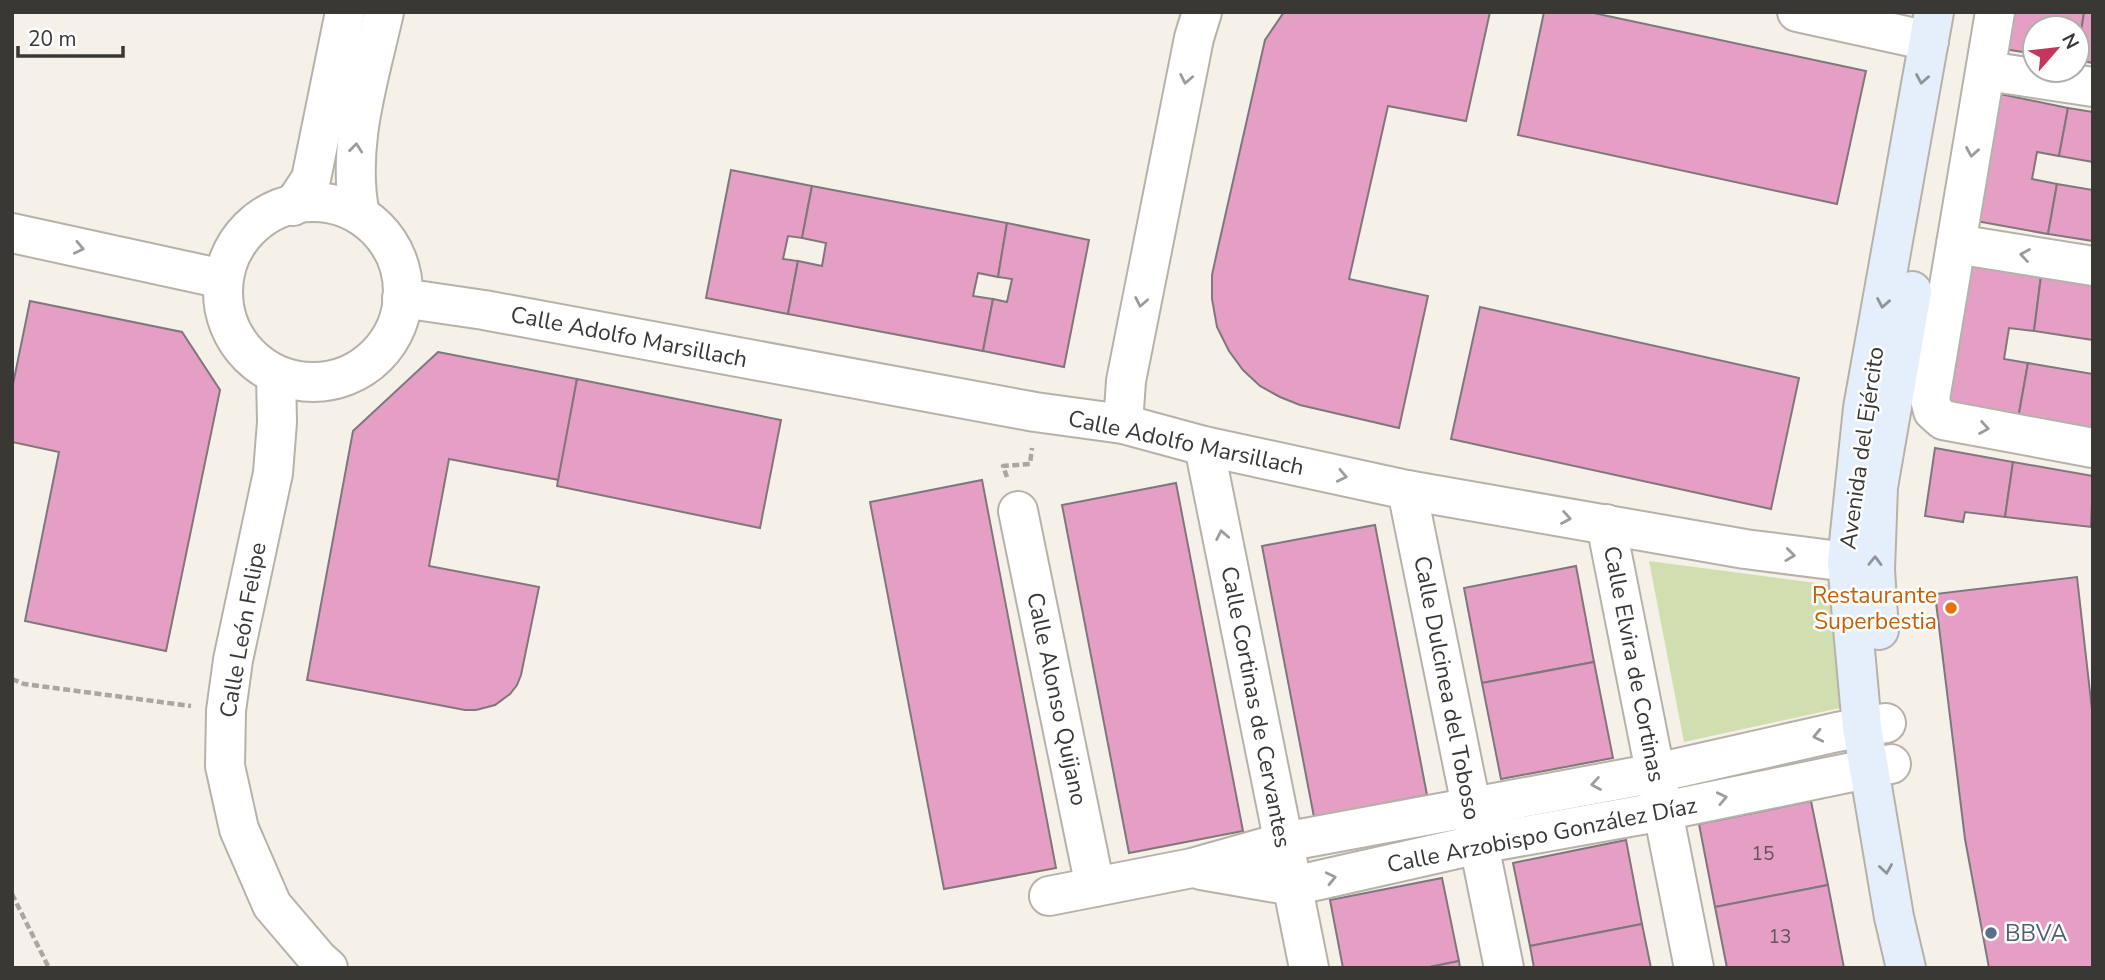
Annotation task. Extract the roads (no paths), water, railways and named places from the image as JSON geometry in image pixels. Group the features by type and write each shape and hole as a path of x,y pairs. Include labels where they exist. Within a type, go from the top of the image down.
{"street":[{"path":"293,206 311,179 345,12"},
{"path":"360,215 355,191 355,154 384,12"},
{"path":"1123,424 1126,381 1194,38 1202,12"},
{"path":"1797,12 1932,27"},
{"name":"Avenida del Ejército","path":"1874,725 1878,487 1960,12"},
{"path":"1995,12 1930,399 1933,411 1942,420 2093,447"},
{"name":"Avenida del Ejército","path":"1906,968 1894,917 1880,766 1847,562 1863,408 1932,27"},
{"path":"1987,71 2093,88"},
{"path":"323,202 360,215 381,233 397,258 403,291 396,329 379,354 353,374 311,383 276,375 242,349 225,314 223,279 227,262 237,242 257,221 280,207 323,202"},
{"path":"12,233 223,279"},
{"path":"1956,244 2093,266"},
{"name":"Calle Adolfo Marsillach","path":"402,298 484,310 1035,412 1123,424 1203,446 1407,490 1745,549 1847,562"},
{"name":"Calle León Felipe","path":"276,375 277,422 272,473 233,660 226,711 225,766 239,829 272,905 318,960 328,968"},
{"name":"Calle León Felipe","path":"272,473 304,410 331,379"},
{"name":"Calle Cortinas de Cervantes","path":"1203,446 1309,968"},
{"name":"Calle Dulcinea del Toboso","path":"1407,490 1504,968"},
{"name":"Calle Alonso Quijano","path":"1018,511 1095,887"},
{"name":"Calle Elvira de Cortinas","path":"1606,524 1694,968"},
{"name":"Calle Arzobispo González Díaz","path":"1049,895 1192,868 1284,842 1656,773 1874,725"},
{"name":"Avenida del Ejército","path":"1880,766 1928,968"},
{"name":"Calle Arzobispo González Díaz","path":"1192,868 1293,886 1479,844 1663,811 1880,766"}],"place":[{"name":"Restaurante Superbestia","path":"1951,608"},
{"name":"BBVA","path":"1991,933"}]}
